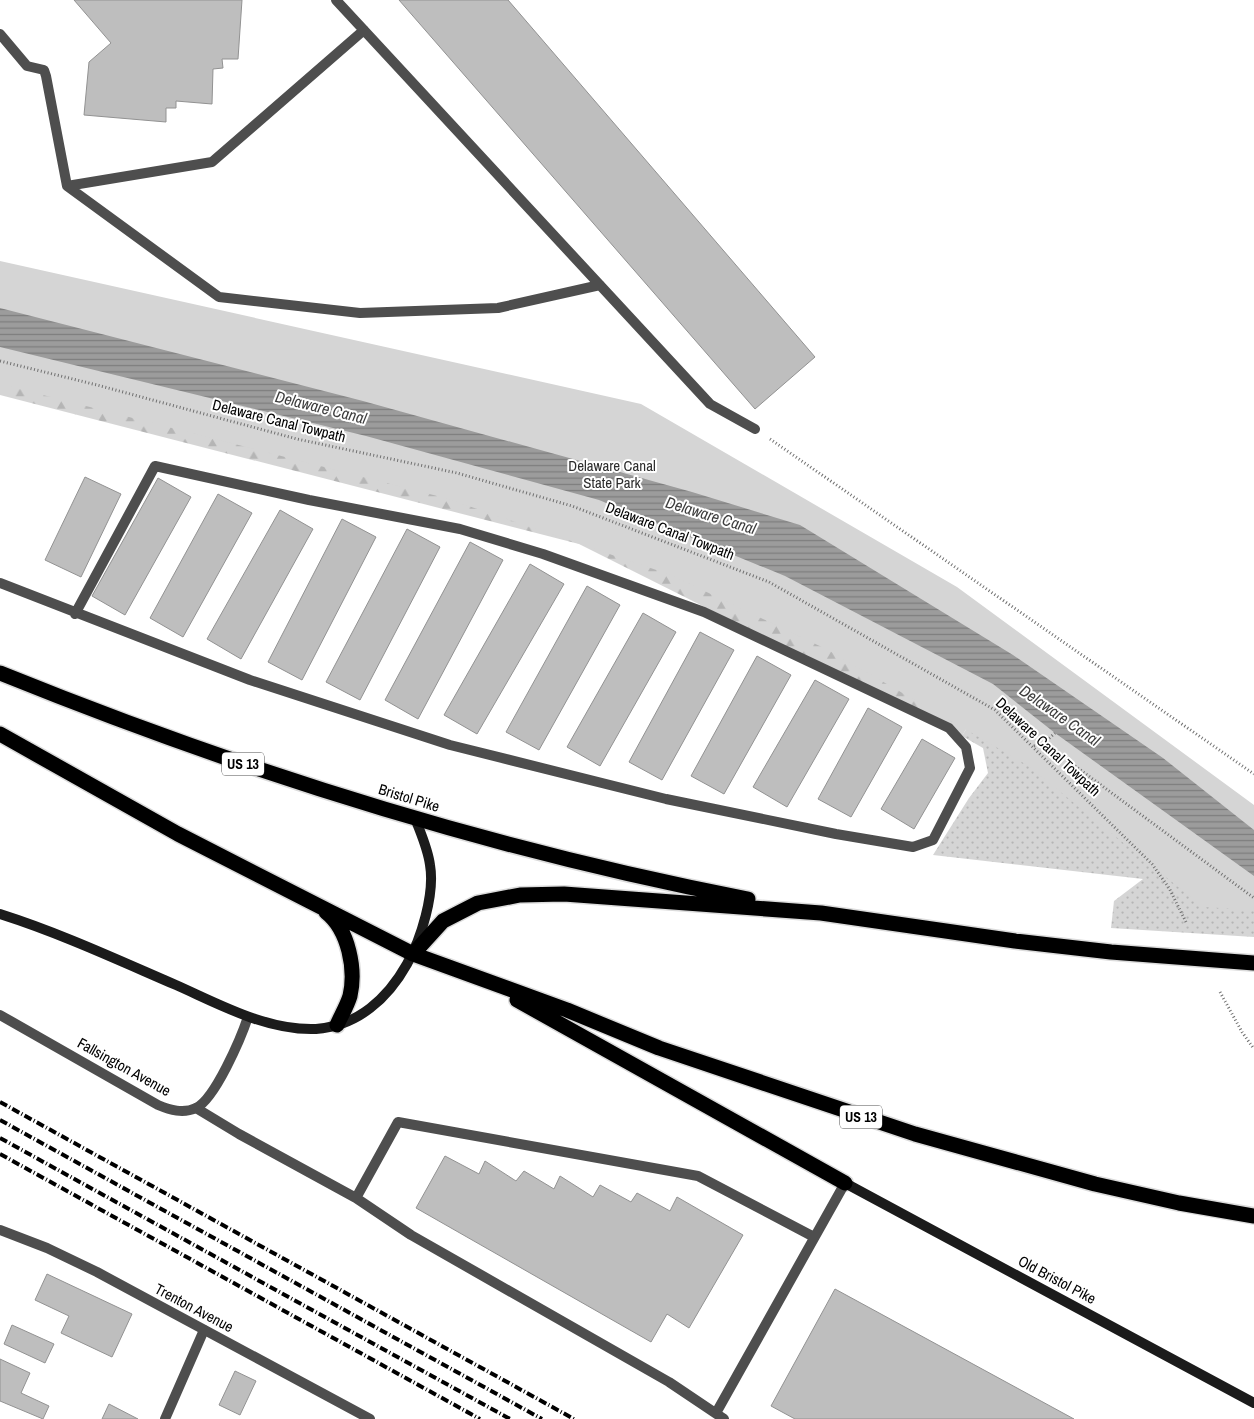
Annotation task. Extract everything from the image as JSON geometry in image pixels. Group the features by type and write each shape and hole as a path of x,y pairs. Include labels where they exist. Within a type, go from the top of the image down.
{"highway":[{"name":"Bristol Pike","path":"0,672 187,744 301,784 415,818 590,866 821,913"},
{"name":"US 13","path":"0,734 178,834 413,954 480,980 567,1010 659,1048 915,1134 1095,1184 1179,1203 1254,1216"},
{"path":"413,954 443,921 460,911 478,903 520,895 579,895 821,913"},
{"path":"313,902 334,918 344,938 350,959 352,980 349,998 337,1025"},
{"name":"US 13","path":"821,913 915,928 1044,944 1254,963"},
{"path":"480,980 845,1183"}],"main road":[{"path":"0,914 67,938 248,1017 295,1028 316,1029 337,1025 356,1017 374,1006 389,992 413,954 428,904 431,884 430,866 415,818"},
{"name":"Old Bristol Pike","path":"845,1183 1254,1403"}],"street":[{"path":"336,0 710,404 755,429"},
{"path":"66,186 212,162 364,30"},
{"path":"0,34 26,66 44,70 66,186 219,297 360,313 498,308 600,285"},
{"path":"0,583 75,614 250,680 450,745 666,799 836,834 913,847 933,840 970,768 966,747 949,728 704,612 543,554 460,529 309,500 154,466 75,614"},
{"name":"Fallsington Avenue","path":"0,1015 158,1105 171,1110 196,1108"},
{"path":"248,1017 241,1038 212,1093 196,1108 239,1134 356,1198 411,1235 670,1382 720,1416 814,1237 845,1183"},
{"path":"356,1198 398,1122 698,1176 814,1237"},
{"name":"Trenton Avenue","path":"1,1233 47,1248 97,1272 370,1419"},
{"path":"165,1419 204,1330"}],"path":[{"name":"Delaware Canal Towpath","path":"0,362 97,385 297,439 457,473 572,506 768,582 979,699 995,710 1034,746 1152,864 1169,888 1187,924"},
{"path":"755,429 1254,774"},
{"path":"1034,746 1044,743 1055,733"},
{"path":"1044,743 1254,898"},
{"path":"1220,992 1242,1032 1254,1049"}],"green space":[{"name":"Delaware Canal State Park","path":"0,261 641,404 957,587 1254,805 1254,910 1203,907 1027,765 828,650 671,575 445,498 0,384"},
{"path":"0,347 366,436 985,698 962,736 579,544 0,395"},
{"path":"985,698 1254,894 1254,937 1111,928 1114,901 1143,879 933,855 969,798 988,773 983,748 962,736"}],"water":[{"name":"Delaware Canal","path":"0,308 363,401 692,492 800,525 1013,655 1163,758 1254,830 1254,876 1055,733 993,684 785,576 599,500 366,436 0,347"}],"building":[{"path":"74,0 242,0 238,59 222,59 223,68 213,69 212,104 176,101 176,108 166,108 166,122 84,115 89,62 111,43"},
{"path":"399,0 508,0 815,357 755,409"},
{"path":"85,477 121,494 81,577 45,560"},
{"path":"158,478 191,497 125,615 92,596"},
{"path":"218,494 252,513 183,637 150,618"},
{"path":"280,510 313,529 241,659 207,639"},
{"path":"342,519 376,537 302,680 268,662"},
{"path":"407,529 440,547 360,700 326,682"},
{"path":"470,542 503,560 418,719 385,700"},
{"path":"530,564 564,584 477,734 444,715"},
{"path":"587,586 620,605 539,750 506,732"},
{"path":"643,613 676,632 600,766 567,747"},
{"path":"700,632 734,650 662,780 629,762"},
{"path":"757,656 791,675 724,794 691,776"},
{"path":"815,680 849,699 787,807 753,787"},
{"path":"868,708 902,727 851,817 818,799"},
{"path":"922,739 955,758 914,829 881,809"},
{"path":"445,1156 479,1174 485,1161 516,1181 524,1171 554,1189 560,1176 593,1197 600,1185 631,1202 637,1193 670,1211 677,1197 743,1235 689,1328 667,1314 651,1342 416,1208"},
{"path":"47,1274 132,1314 112,1357 61,1333 69,1316 35,1300"},
{"path":"835,1289 1074,1419 795,1419 771,1406"},
{"path":"12,1325 54,1344 45,1363 4,1344"},
{"path":"0,1359 30,1373 21,1393 49,1406 43,1419 0,1401"},
{"path":"235,1371 256,1381 240,1415 219,1405"},
{"path":"109,1404 138,1419 102,1419"}],"railway":[{"path":"0,1102 574,1419"},
{"path":"0,1120 542,1419"},
{"path":"0,1138 510,1419"},
{"path":"0,1154 480,1419"}]}
